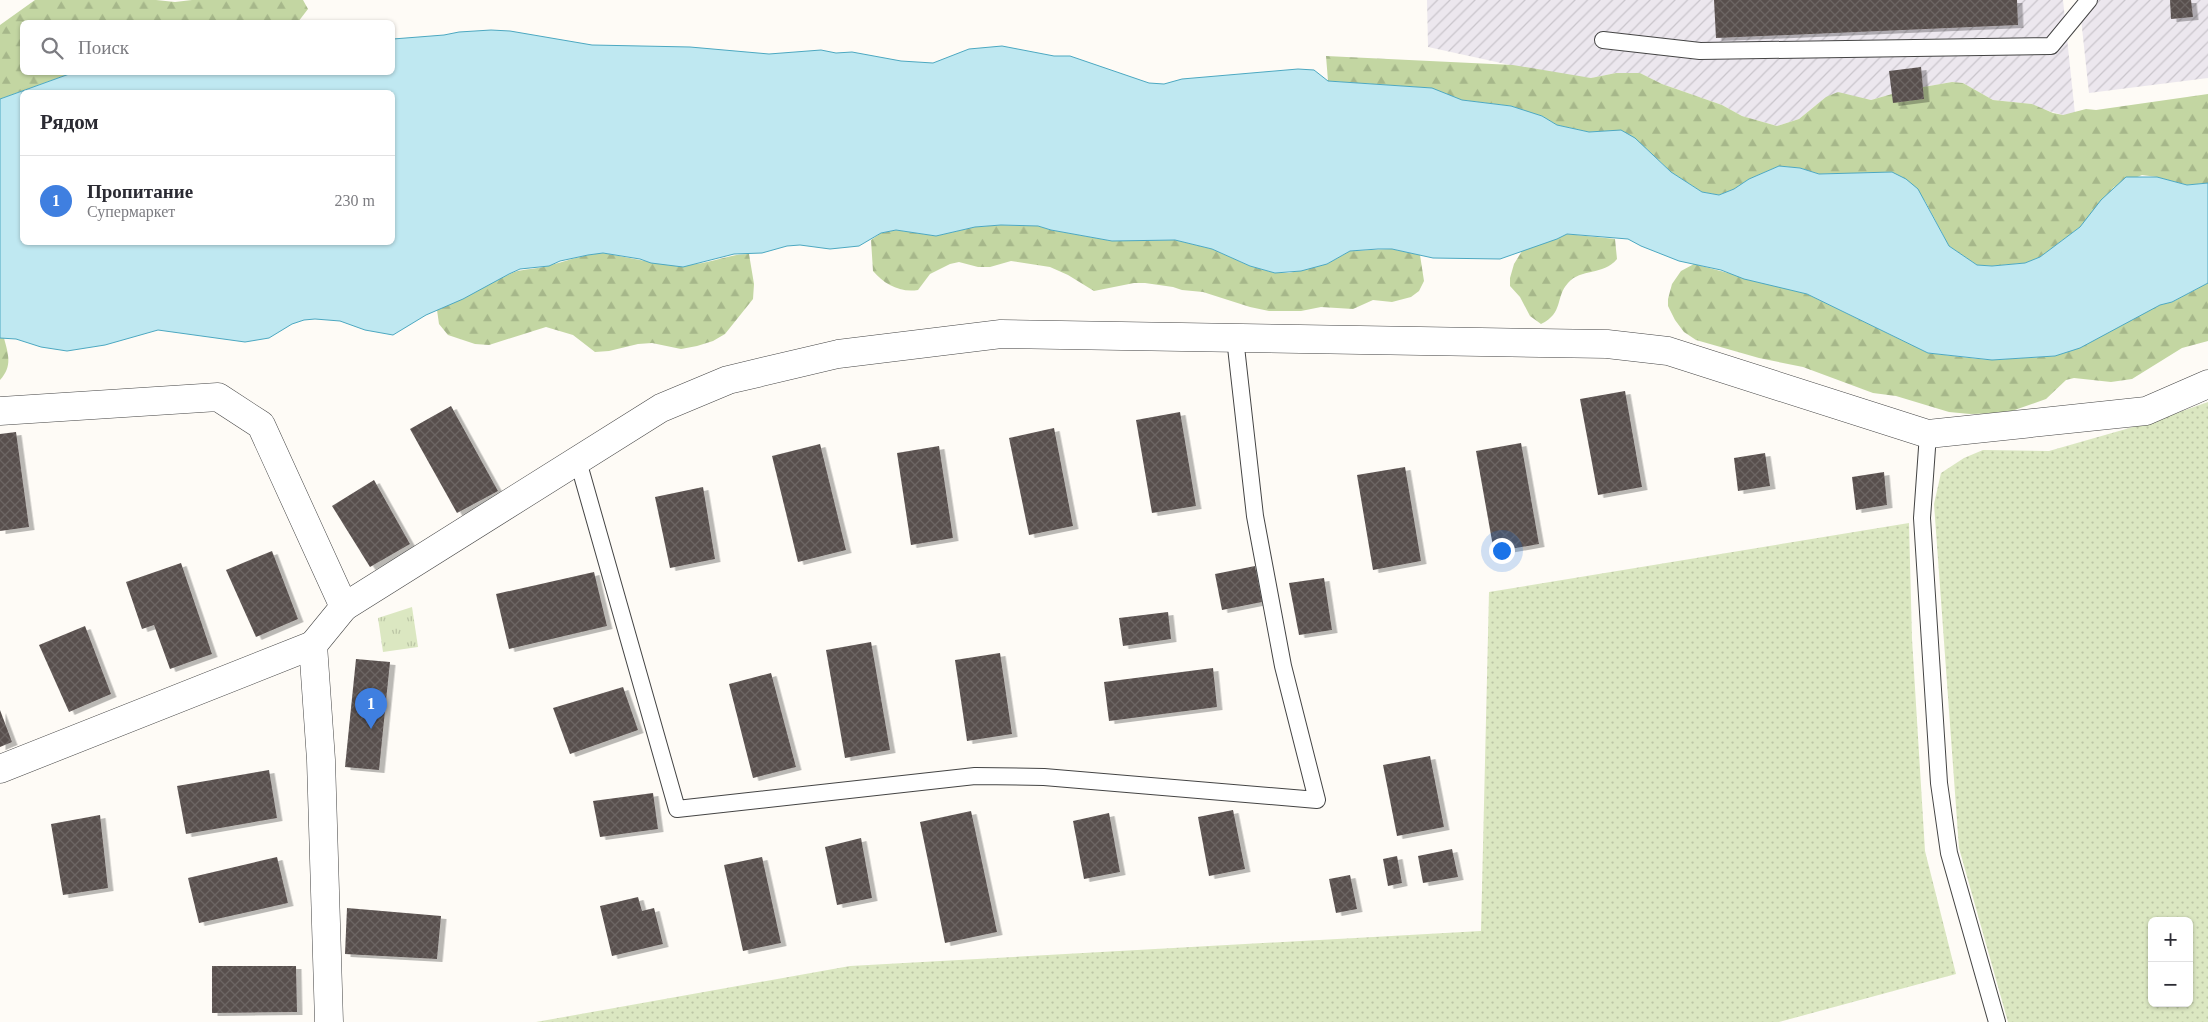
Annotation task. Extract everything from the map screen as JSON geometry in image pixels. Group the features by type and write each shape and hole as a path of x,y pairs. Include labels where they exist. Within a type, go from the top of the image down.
{"street":[{"path":"0,769 312,645 344,607 669,404 728,380 838,354 1001,334 1607,344 1668,351 1928,434 2146,410 2208,384"},
{"path":"0,411 218,397 262,425 344,607"},
{"path":"312,645 321,760 329,1022"}],"lane":[{"path":"1603,40 1700,51 2051,46 2089,0"},
{"path":"578,461 677,809 975,776 1044,777 1318,800 1283,666 1255,516 1235,338"},
{"path":"1928,434 1922,518 1939,783 1949,853 1997,1022"}],"shaded area":[{"path":"1427,0 2063,0 2075,114 2063,115 2032,104 1993,100 1963,83 1952,82 1906,90 1871,100 1859,98 1816,105 1799,119 1777,126 1742,116 1722,105 1662,84 1640,73 1616,73 1592,78 1580,77 1524,68 1428,47"},
{"path":"2079,0 2208,0 2208,78 2089,93"}],"green space":[{"path":"35,0 156,0 175,2 192,0 303,0 308,9 300,20 20,20 20,75 66,75 25,90 20,90 20,92 0,99 0,25"},
{"path":"1326,56 1513,65 1591,78 1616,73 1640,73 1662,84 1722,105 1742,116 1777,126 1799,119 1826,97 1838,92 1871,100 1906,90 1952,82 1963,83 1993,100 2032,104 2063,115 2086,109 2096,110 2208,94 2208,183 2187,185 2142,175 2114,187 2080,227 2040,257 2025,263 1992,266 1977,265 1949,246 1925,201 1892,172 1819,174 1800,168 1779,166 1719,195 1702,192 1671,172 1647,149 1605,131 1589,132 1557,125 1542,116 1511,106 1462,100 1431,88 1328,81"},
{"path":"1001,225 1038,226 1112,241 1175,240 1212,249 1250,266 1275,273 1289,273 1327,264 1350,251 1392,249 1420,255 1424,281 1419,291 1411,297 1392,302 1373,300 1353,309 1321,307 1301,311 1269,311 1203,292 1145,283 1134,283 1094,291 1068,275 1050,267 1011,261 990,267 978,267 959,262 950,264 930,274 918,290 911,291 893,286 882,280 873,271 871,240 881,233 896,230 936,236 975,227"},
{"path":"1567,234 1615,239 1617,259 1605,268 1573,278 1564,288 1553,315 1541,324 1530,316 1520,297 1510,286 1514,264 1522,251"},
{"path":"603,253 673,265 703,263 735,255 749,254 754,284 753,299 725,334 713,341 681,349 652,343 595,352 573,335 546,327 489,345 475,344 448,335 439,324 437,310 510,274"},
{"path":"1694,264 1807,294 1928,353 1992,360 2055,356 2160,305 2172,302 2208,283 2208,341 2182,348 2132,379 2111,382 2074,378 2066,380 2046,399 2006,413 1970,414 1949,412 1896,396 1873,393 1803,367 1759,358 1696,340 1684,332 1668,306 1672,284 1681,271"},
{"path":"0,338 4,338 8,365 0,380"},
{"path":"2208,402 2208,1022 2008,1022 1959,848 1934,504 1941,473 1964,458 1983,450 2049,451 2154,421"},
{"path":"1909,523 1912,639 1925,851 1956,974 1779,1022 536,1022 850,966 1481,931 1489,592"},
{"path":"412,607 418,647 383,652 378,618"}],"water":[{"path":"491,30 510,31 592,45 690,47 769,54 821,50 836,53 852,52 901,61 933,63 969,49 1002,46 1054,56 1070,56 1149,83 1164,84 1182,79 1298,69 1314,70 1328,81 1432,88 1462,100 1511,106 1542,116 1557,125 1589,132 1621,130 1635,138 1671,172 1702,192 1719,195 1779,166 1800,168 1819,174 1892,172 1906,179 1918,189 1949,246 1977,265 1992,266 2025,263 2040,257 2080,227 2101,200 2126,177 2157,177 2187,185 2208,183 2208,283 2172,302 2160,305 2080,348 2055,356 1992,360 1928,353 1807,294 1744,279 1721,270 1679,261 1628,239 1567,234 1500,259 1433,258 1392,249 1350,251 1327,264 1301,271 1275,273 1250,266 1212,249 1175,240 1112,241 1038,226 1001,225 975,227 936,236 896,230 881,233 859,246 830,249 800,245 787,246 762,253 734,254 683,267 651,263 640,259 603,253 588,255 560,261 549,266 520,269 463,299 426,315 393,335 365,330 340,321 315,319 292,324 269,338 245,342 158,330 105,345 67,351 41,347 16,339 0,338 0,99 20,92 20,245 395,245 395,90 25,90 66,75 395,75 395,39"}],"building":[{"path":"1714,0 2017,0 2018,25 1716,38"},
{"path":"2170,0 2191,0 2193,17 2171,19"},
{"path":"1921,67 1924,99 1893,103 1889,71"},
{"path":"1625,391 1642,487 1598,495 1580,399"},
{"path":"451,406 498,491 457,513 410,429"},
{"path":"1180,412 1196,506 1152,513 1136,420"},
{"path":"1054,428 1073,526 1029,535 1009,438"},
{"path":"16,432 29,527 0,531 0,434"},
{"path":"1521,443 1539,544 1494,552 1476,451"},
{"path":"820,444 846,550 798,562 772,456"},
{"path":"939,446 953,538 911,545 897,453"},
{"path":"1765,453 1770,486 1738,491 1734,458"},
{"path":"1405,467 1421,561 1373,570 1357,475"},
{"path":"1884,472 1887,505 1856,510 1852,477"},
{"path":"374,480 410,544 370,567 332,506"},
{"path":"703,487 715,559 670,568 655,497"},
{"path":"272,551 298,619 256,637 226,570"},
{"path":"181,563 212,654 170,669 154,625 142,629 126,582"},
{"path":"1255,566 1262,602 1222,610 1215,574"},
{"path":"594,572 607,626 509,649 496,594"},
{"path":"1324,578 1332,630 1299,635 1289,583"},
{"path":"1168,612 1171,639 1123,646 1119,618"},
{"path":"85,626 111,694 69,712 39,645"},
{"path":"871,642 890,750 845,758 826,650"},
{"path":"1000,653 1012,734 967,741 955,660"},
{"path":"356,659 390,662 379,770 345,767"},
{"path":"1213,668 1217,707 1109,721 1104,682"},
{"path":"771,673 796,767 753,778 729,684"},
{"path":"623,687 638,730 570,754 553,708"},
{"path":"0,710 12,742 0,747"},
{"path":"1430,756 1444,827 1397,836 1383,765"},
{"path":"269,770 277,818 186,834 177,786"},
{"path":"653,793 658,829 600,837 593,801"},
{"path":"1233,810 1245,869 1209,876 1198,817"},
{"path":"971,811 997,932 945,943 920,822"},
{"path":"1109,813 1120,872 1084,879 1073,821"},
{"path":"100,815 108,888 63,895 51,824"},
{"path":"861,838 872,898 837,905 825,847"},
{"path":"1452,849 1458,877 1423,883 1418,856"},
{"path":"1397,856 1402,883 1388,886 1383,859"},
{"path":"277,857 288,903 199,923 188,878"},
{"path":"762,857 781,943 743,951 724,865"},
{"path":"1350,875 1357,909 1336,913 1329,879"},
{"path":"638,897 642,911 654,908 663,944 612,956 600,906"},
{"path":"347,908 441,916 437,959 345,954"},
{"path":"212,966 296,966 297,1012 212,1013"}],"place":[{"name":"Пропитание","path":"371,729"}]}
